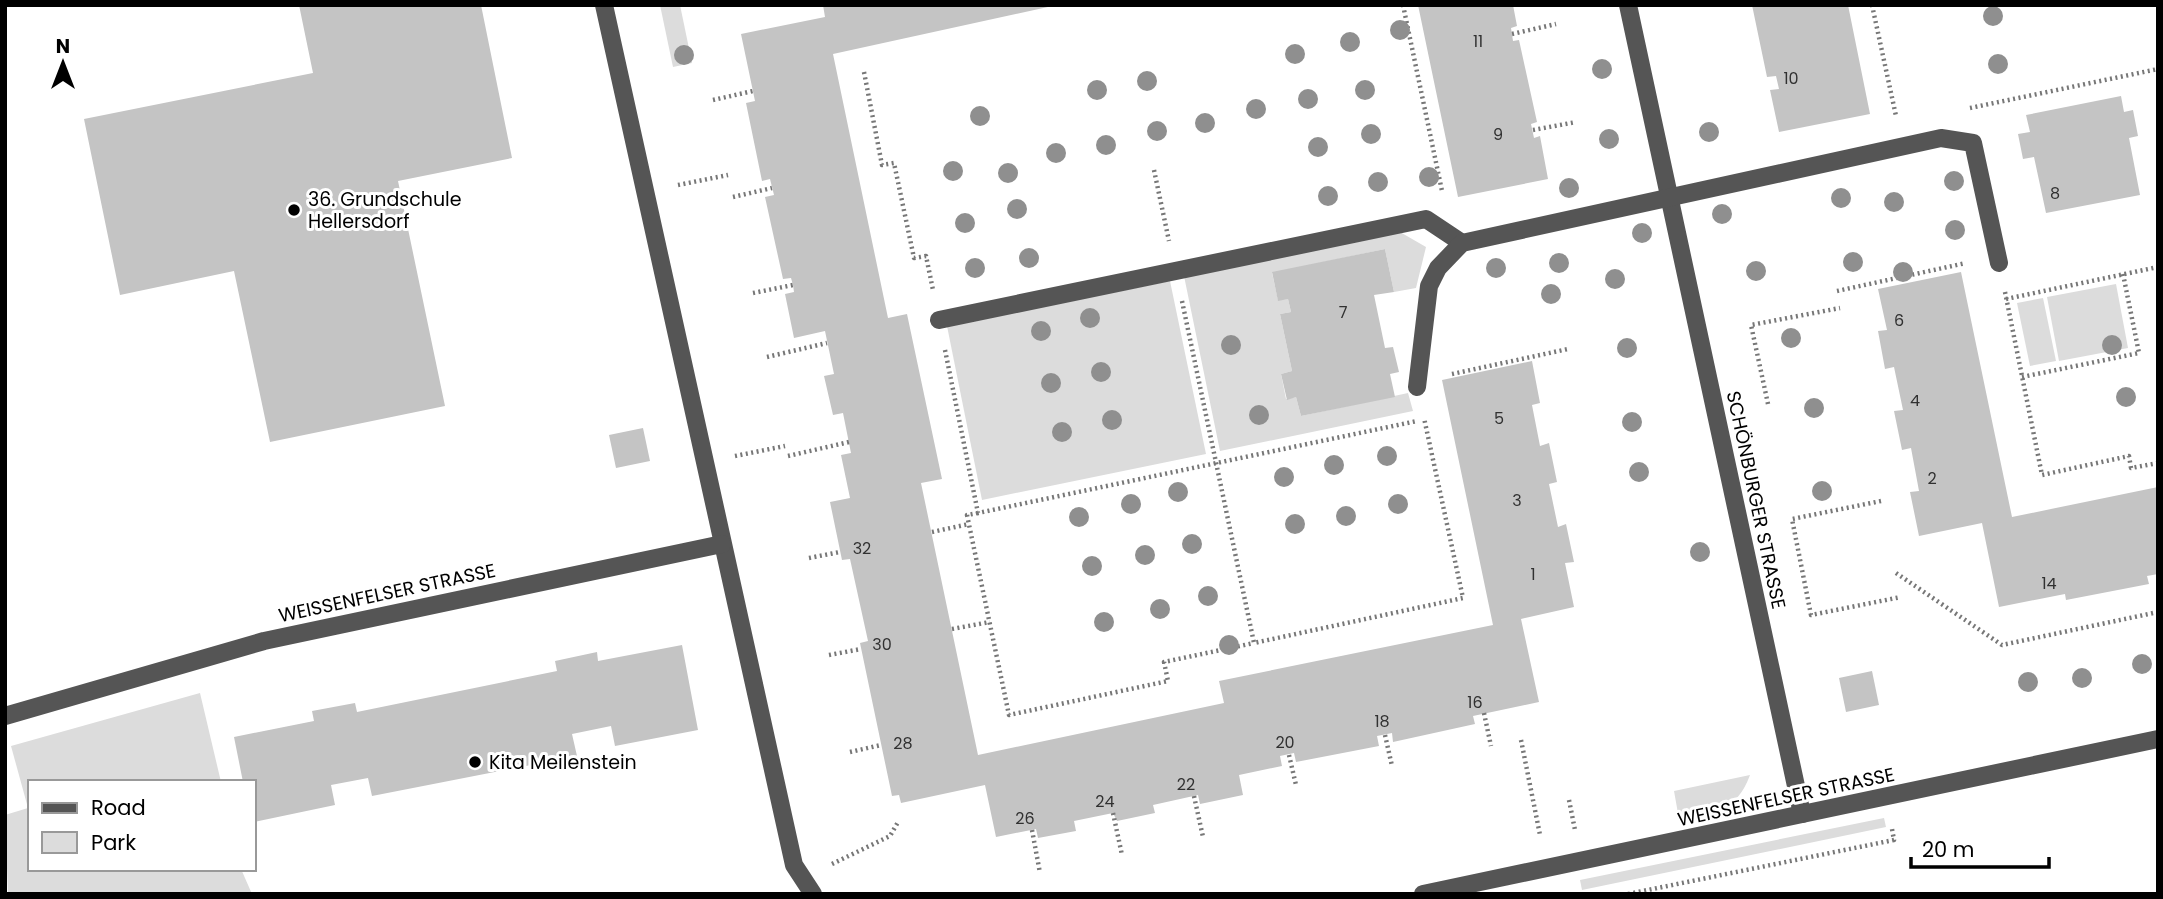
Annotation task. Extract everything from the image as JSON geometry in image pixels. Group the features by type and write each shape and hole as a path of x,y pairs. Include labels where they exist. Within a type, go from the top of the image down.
{"street":[{"path":"604,5 794,865 813,894"},
{"name":"SCHÖNBURGER STRASSE","path":"1628,5 1802,814"},
{"path":"1417,384 1429,285 1457,240 1941,138 1973,143 1999,260"},
{"path":"939,320 1426,219 1457,240"},
{"name":"WEISSENFELSER STRASSE","path":"5,716 264,642 722,544"},
{"name":"WEISSENFELSER STRASSE","path":"1423,894 2158,739"}],"path":[{"path":"1404,5 1457,240"},
{"path":"1872,5 1897,123"},
{"path":"1512,34 1556,24"},
{"path":"1962,110 2158,69"},
{"path":"864,72 882,165 894,163 914,258 926,256 978,513"},
{"path":"713,100 753,91"},
{"path":"1532,130 1576,122"},
{"path":"1154,170 1254,643"},
{"path":"643,191 728,174"},
{"path":"733,197 772,188"},
{"path":"1837,291 1999,260 2042,475 2129,456 2131,468 2158,463"},
{"path":"2006,299 2158,267"},
{"path":"2022,377 2139,353 2123,274"},
{"path":"753,293 793,285"},
{"path":"1768,404 1751,325 1840,308"},
{"path":"766,357 827,343"},
{"path":"1424,419 967,515 1009,715 1168,681 1164,662 1463,598 1417,384 1567,349"},
{"path":"788,456 849,442"},
{"path":"734,457 785,446"},
{"path":"1881,501 1792,519 1811,615 1901,597"},
{"path":"932,532 969,524"},
{"path":"809,558 840,552"},
{"path":"1896,573 2002,645 2158,612"},
{"path":"952,629 990,622"},
{"path":"829,655 861,649"},
{"path":"1484,713 1491,746"},
{"path":"1385,735 1392,765"},
{"path":"1521,740 1534,806"},
{"path":"850,752 881,745"},
{"path":"1289,755 1296,785"},
{"path":"1194,796 1203,838"},
{"path":"1113,813 1122,855"},
{"path":"802,878 890,836 898,822"},
{"path":"1032,830 1040,873"},
{"path":"1628,894 1654,891 1671,885 1894,840"}],"green space":[{"path":"660,5 680,5 692,63 673,67"},
{"path":"1400,232 1426,247 1416,288 1394,292 1385,249 1272,273 1278,300 1288,299 1291,312 1280,314 1292,371 1281,374 1286,399 1296,397 1301,416 1408,393 1413,411 1220,451 1184,276"},
{"path":"1170,281 1206,454 982,500 947,326"},
{"path":"2116,284 2128,348 2059,361 2047,297"},
{"path":"2043,298 2056,361 2030,366 2017,303"},
{"path":"200,693 221,780 28,780 28,808 11,746"},
{"path":"1750,775 1731,804 1713,812 1679,819 1674,791"},
{"path":"28,808 28,871 242,871 252,894 8,894 5,815"},
{"path":"1884,818 1886,827 1582,890 1580,880"}],"building":[{"path":"299,5 481,5 512,158 398,181 445,406 270,442 234,271 120,295 84,119 313,73"},
{"path":"823,5 1057,5 833,54 888,318 907,314 942,479 921,483 978,755 1224,703 1219,681 1493,625 1442,380 1532,361 1540,403 1532,405 1540,446 1549,443 1557,482 1549,484 1558,527 1566,524 1574,562 1565,563 1574,607 1521,619 1539,702 1473,716 1475,724 1393,742 1392,733 1377,736 1379,746 1296,762 1294,753 1280,756 1282,766 1239,775 1243,795 1200,804 1198,795 1153,805 1155,813 1117,821 1113,813 1074,821 1076,831 1038,838 1036,829 996,837 985,785 901,803 899,795 892,796 860,643 868,641 850,559 842,560 830,502 850,498 841,455 851,453 843,413 833,415 824,376 834,374 825,331 794,338 785,294 794,292 793,285 791,278 783,279 765,197 774,195 770,179 762,181 746,103 755,101 741,34 825,17"},
{"path":"1418,5 1513,5 1517,26 1511,28 1513,41 1519,40 1537,122 1531,124 1534,138 1540,136 1548,179 1458,197"},
{"path":"1752,5 1848,5 1870,114 1779,132 1770,90 1779,89 1776,76 1767,77"},
{"path":"2121,96 2124,112 2133,110 2138,136 2129,138 2140,195 2046,213 2034,157 2023,159 2018,134 2030,132 2026,115"},
{"path":"1385,249 1394,292 1374,295 1385,348 1393,347 1399,372 1390,374 1395,397 1301,416 1296,397 1287,400 1281,374 1292,371 1280,314 1291,312 1288,299 1278,301 1272,272"},
{"path":"1961,272 2012,517 2158,487 2158,574 2147,576 2149,584 2066,600 2065,594 1999,607 1982,523 1919,536 1910,492 1919,491 1911,448 1902,450 1894,411 1903,410 1894,367 1885,369 1878,331 1887,330 1878,289"},
{"path":"643,428 650,461 616,468 609,435"},
{"path":"682,645 698,730 615,746 611,726 572,734 577,756 372,796 368,778 331,785 335,805 256,822 256,780 243,780 234,737 314,721 312,711 355,703 357,712 557,671 555,661 597,652 598,661"},
{"path":"1872,671 1879,705 1846,712 1839,678"}],"place":[{"name":"36. Grundschule Hellersdorf","path":"294,210"},
{"name":"Kita Meilenstein","path":"475,762"}]}
